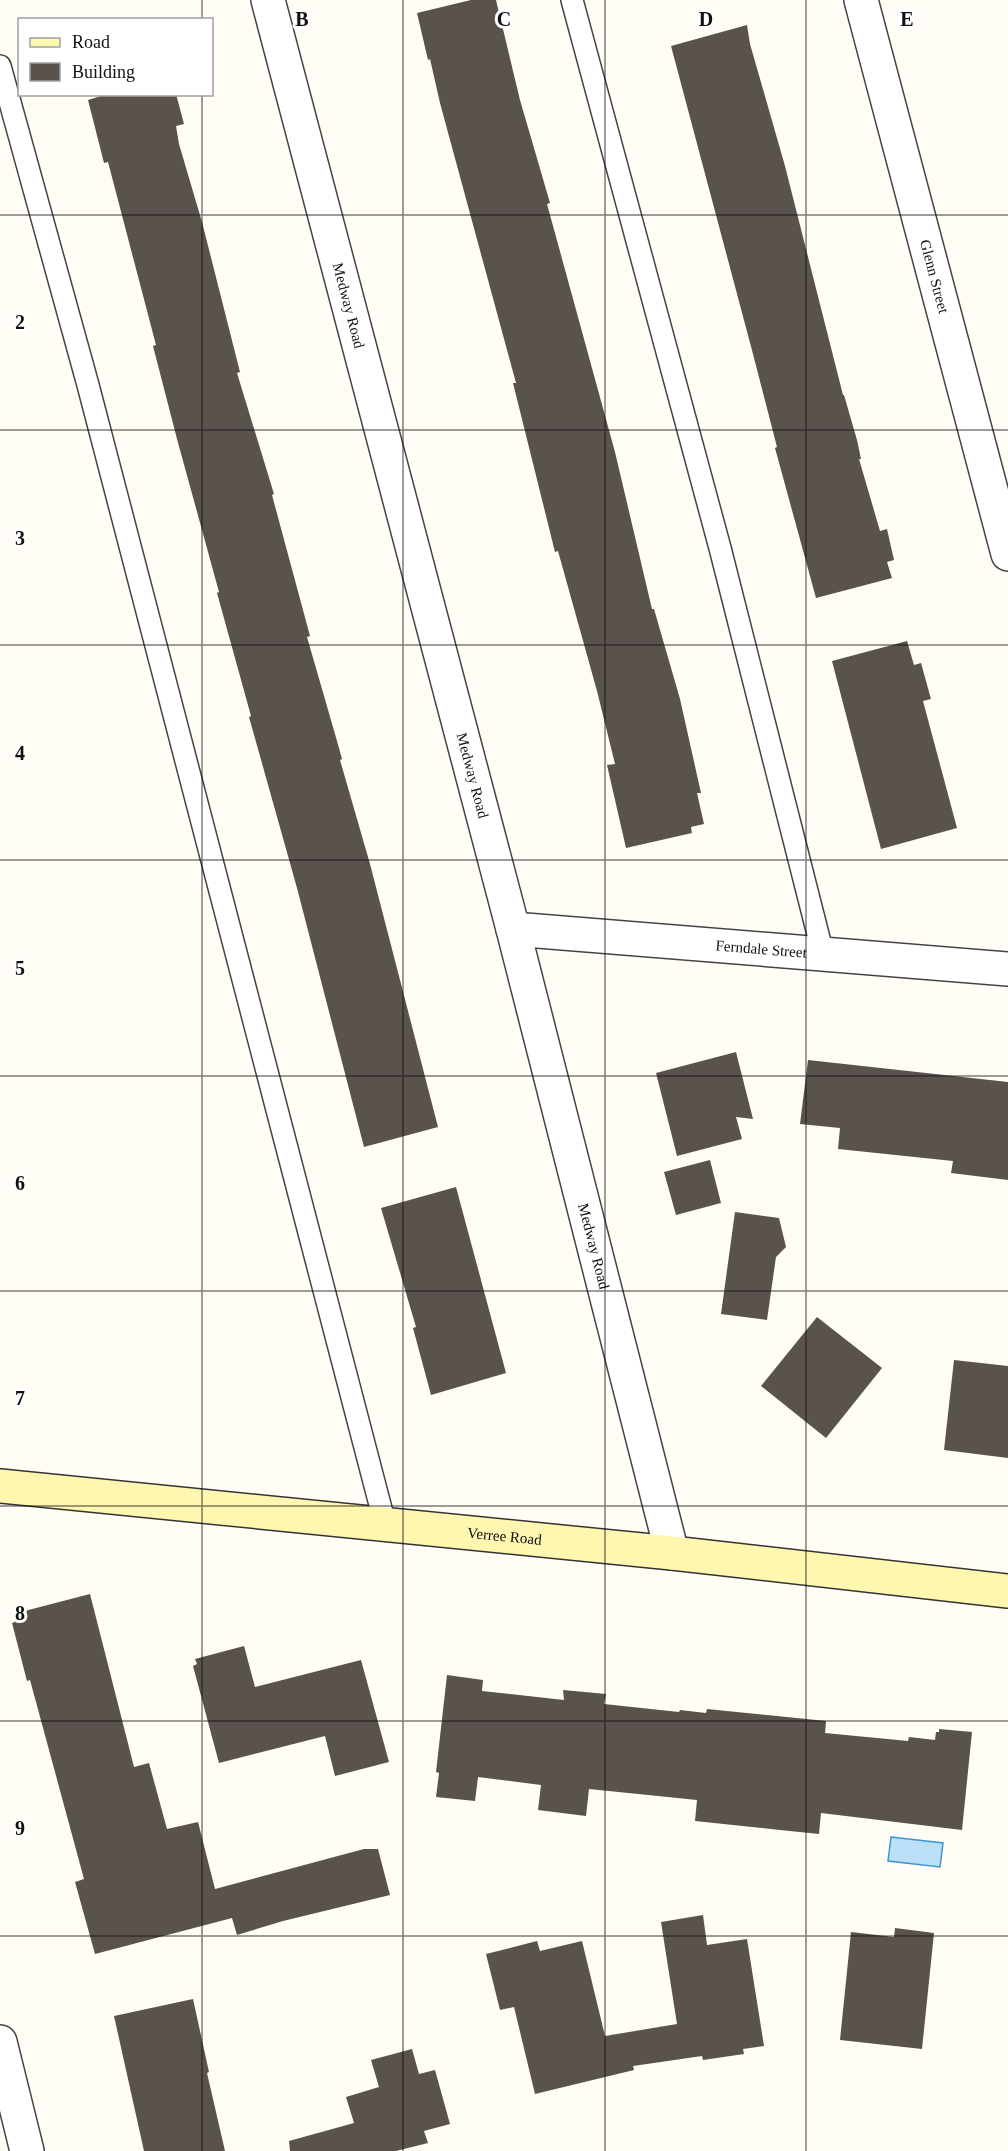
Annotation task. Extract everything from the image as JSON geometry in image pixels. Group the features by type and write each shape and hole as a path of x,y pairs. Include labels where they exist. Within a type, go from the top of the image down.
{"main road":[{"name":"Verree Road","path":"0,1486 672,1553 1008,1591"}],"street":[{"name":"Medway Road","path":"268,0 513,929 672,1553"},
{"name":"Glenn Street","path":"861,0 1008,554"},
{"name":"Ferndale Street","path":"513,929 1008,969"},
{"path":"0,2042 27,2151"}],"lane":[{"path":"572,0 717,537 823,954"},
{"path":"0,66 84,374 385,1524"}],"water":[{"path":"891,1837 943,1843 940,1867 888,1861"}],"building":[{"path":"471,0 496,0 520,100 550,203 547,204 615,452 652,609 654,609 680,699 701,793 697,793 704,824 691,827 692,833 626,848 607,765 615,764 597,691 558,551 555,552 513,383 516,383 417,13"},
{"path":"747,25 750,44 785,166 843,395 857,440 861,459 859,459 880,531 887,529 894,560 887,562 892,578 816,598 671,46"},
{"path":"101,96 177,96 184,124 176,126 179,144 202,222 240,372 237,373 274,494 272,495 310,636 307,637 342,759 340,760 370,864 438,1127 364,1147 297,888 249,717 251,716 177,439 153,346 156,345 108,162 104,163 88,100"},
{"path":"907,641 914,665 921,663 931,699 923,701 957,828 881,849 832,661"},
{"path":"736,1052 753,1119 736,1117 742,1139 677,1156 656,1073"},
{"path":"808,1060 1008,1082 1008,1180 951,1173 953,1161 838,1149 840,1128 800,1124"},
{"path":"710,1160 721,1203 676,1215 664,1172"},
{"path":"456,1187 506,1373 431,1395 413,1328 416,1327 381,1208"},
{"path":"735,1212 779,1218 786,1247 776,1257 767,1320 721,1314"},
{"path":"817,1317 882,1368 826,1438 761,1386"},
{"path":"954,1360 1008,1366 1008,1458 944,1450"},
{"path":"90,1594 134,1767 149,1763 167,1829 198,1822 215,1889 364,1849 378,1849 390,1895 283,1921 237,1935 232,1918 95,1954 75,1882 84,1879 30,1680 27,1681 12,1623 15,1622 13,1614"},
{"path":"244,1646 255,1687 361,1660 389,1762 335,1776 325,1736 219,1763 193,1666 197,1664 195,1659"},
{"path":"447,1675 483,1680 482,1691 564,1700 563,1690 606,1694 604,1704 679,1712 680,1710 706,1713 707,1709 826,1721 825,1733 908,1741 909,1737 935,1740 939,1729 972,1732 962,1830 821,1813 819,1834 695,1821 697,1800 589,1789 586,1816 538,1810 541,1785 478,1777 475,1801 436,1797 439,1773 436,1772"},
{"path":"703,1915 707,1945 747,1939 764,2046 743,2049 744,2054 703,2060 702,2056 633,2066 634,2070 535,2094 514,2007 500,2010 486,1954 537,1941 540,1951 582,1941 605,2036 677,2024 661,1922"},
{"path":"895,1928 934,1933 922,2049 840,2040 851,1932 894,1937"},
{"path":"193,1999 225,2151 144,2151 114,2016"},
{"path":"412,2049 419,2074 435,2070 450,2124 424,2131 428,2143 396,2151 290,2151 289,2141 354,2123 346,2097 379,2087 371,2060"}]}
